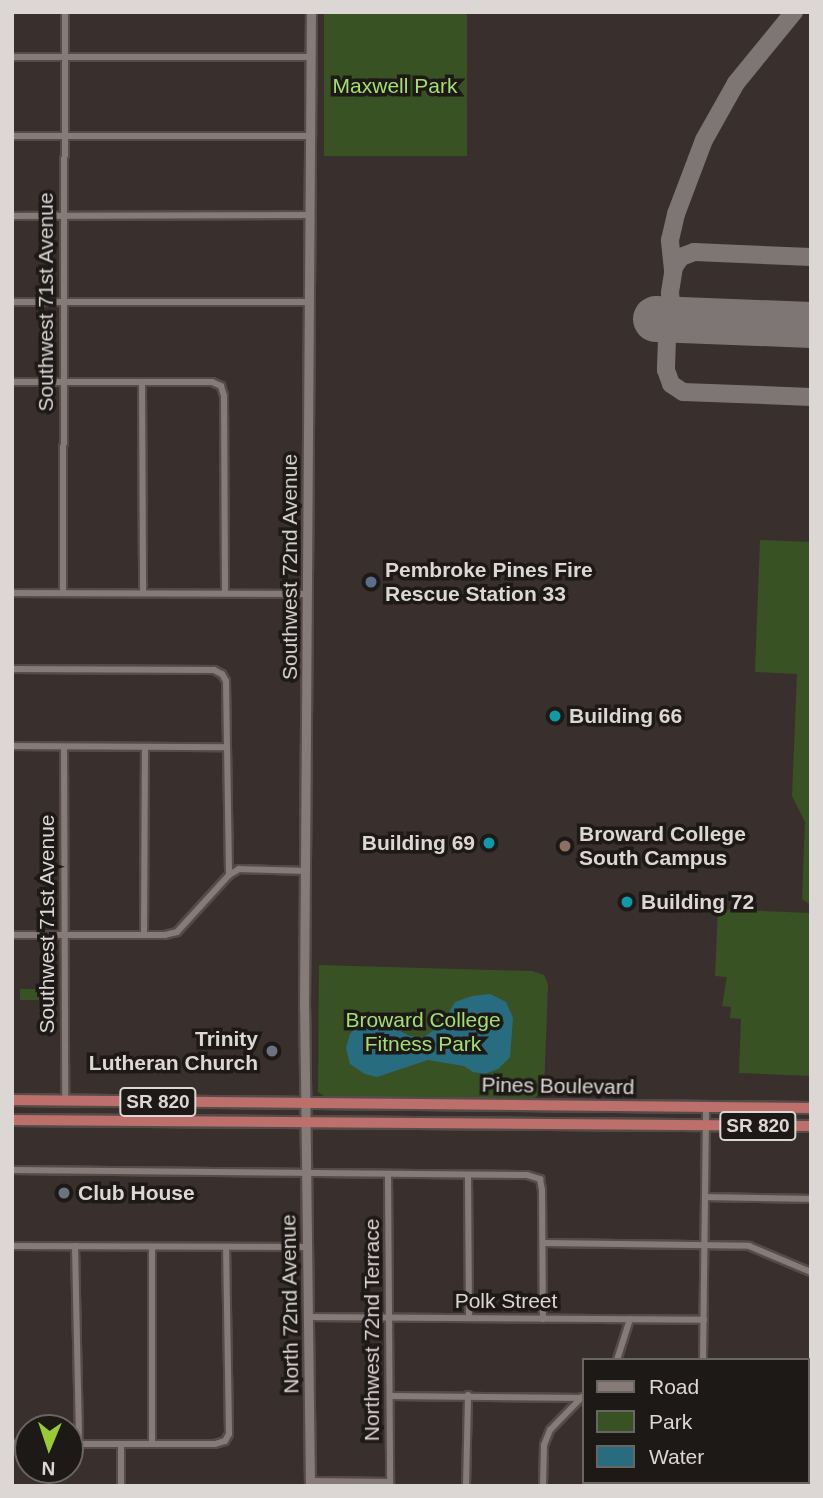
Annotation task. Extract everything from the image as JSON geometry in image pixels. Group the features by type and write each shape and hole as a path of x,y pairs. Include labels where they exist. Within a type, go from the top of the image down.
{"highway":[{"name":"SR 820","path":"12,1100 304,1104"},
{"path":"50,1120 53,1114 103,1114 112,1109 114,1101"},
{"name":"Pines Boulevard","path":"304,1104 811,1108"},
{"path":"535,1123 548,1105"},
{"name":"SR 820","path":"12,1120 305,1121"},
{"name":"Pines Boulevard","path":"305,1121 811,1126"}],"street":[{"name":"Southwest 71st Avenue","path":"63,593 65,12"},
{"name":"Southwest 72nd Avenue","path":"305,1121 307,215 311,12"},
{"path":"12,57 310,57"},
{"path":"12,136 309,136"},
{"path":"12,216 307,215"},
{"path":"12,302 307,302"},
{"path":"12,382 212,382 221,386 224,396 225,593"},
{"path":"142,383 143,593"},
{"path":"12,593 307,594"},
{"path":"12,669 214,670 222,674 226,681 229,876"},
{"path":"12,747 225,747"},
{"name":"Southwest 71st Avenue","path":"64,747 65,1101"},
{"path":"144,935 145,747"},
{"path":"12,935 165,935 177,932 229,876 239,869 306,871"},
{"path":"703,1358 706,1107"},
{"name":"North 72nd Avenue","path":"305,1121 310,1483"},
{"path":"12,1170 527,1175 540,1179 544,1243 543,1319"},
{"name":"Northwest 72nd Terrace","path":"388,1175 390,1484"},
{"path":"468,1175 469,1318"},
{"path":"705,1197 811,1199"},
{"path":"544,1243 749,1246 811,1272"},
{"path":"12,1246 307,1247"},
{"path":"75,1246 78,1414"},
{"path":"152,1248 152,1444"},
{"path":"84,1444 225,1441 229,1434 226,1248"},
{"name":"Polk Street","path":"308,1317 704,1320"},
{"path":"618,1358 630,1319"},
{"path":"466,1486 468,1395"},
{"path":"391,1396 582,1397"},
{"path":"543,1486 544,1446 550,1430 582,1397"},
{"path":"121,1444 121,1486"},
{"path":"310,1483 390,1484"}],"green space":[{"name":"Maxwell Park","path":"324,12 467,12 467,156 324,156"},
{"path":"760,540 811,542 811,905 802,899 805,822 792,796 797,674 755,672"},
{"path":"718,909 811,913 811,1076 739,1073 741,1019 730,1018 731,1007 722,1006 727,977 715,976"},
{"name":"Broward College Fitness Park","path":"319,965 532,971 544,975 548,984 544,1091 533,1099 324,1096 318,1092"},
{"path":"20,989 39,989 39,1000 20,1000"}],"water":[{"path":"490,994 506,1002 513,1018 510,1057 498,1069 485,1074 473,1072 464,1066 428,1060 377,1077 365,1074 350,1064 346,1048 350,1034 360,1023 375,1019 410,1036 424,1037 442,1024 455,1002"}],"taxiway":[{"path":"673,270 670,240 676,214 704,140 736,83 794,12"},
{"path":"811,257 694,252 681,257 674,267 670,293 673,319 667,339 666,370 671,384 683,392 811,397"}],"runway":[{"path":"656,319 811,325"}],"place":[{"name":"Pembroke Pines Fire Rescue Station 33","path":"371,582"},
{"name":"Building 66","path":"555,716"},
{"name":"Building 69","path":"489,843"},
{"name":"Broward College South Campus","path":"565,846"},
{"name":"Building 72","path":"627,902"},
{"name":"Trinity Lutheran Church","path":"272,1051"},
{"name":"Club House","path":"64,1193"}]}
